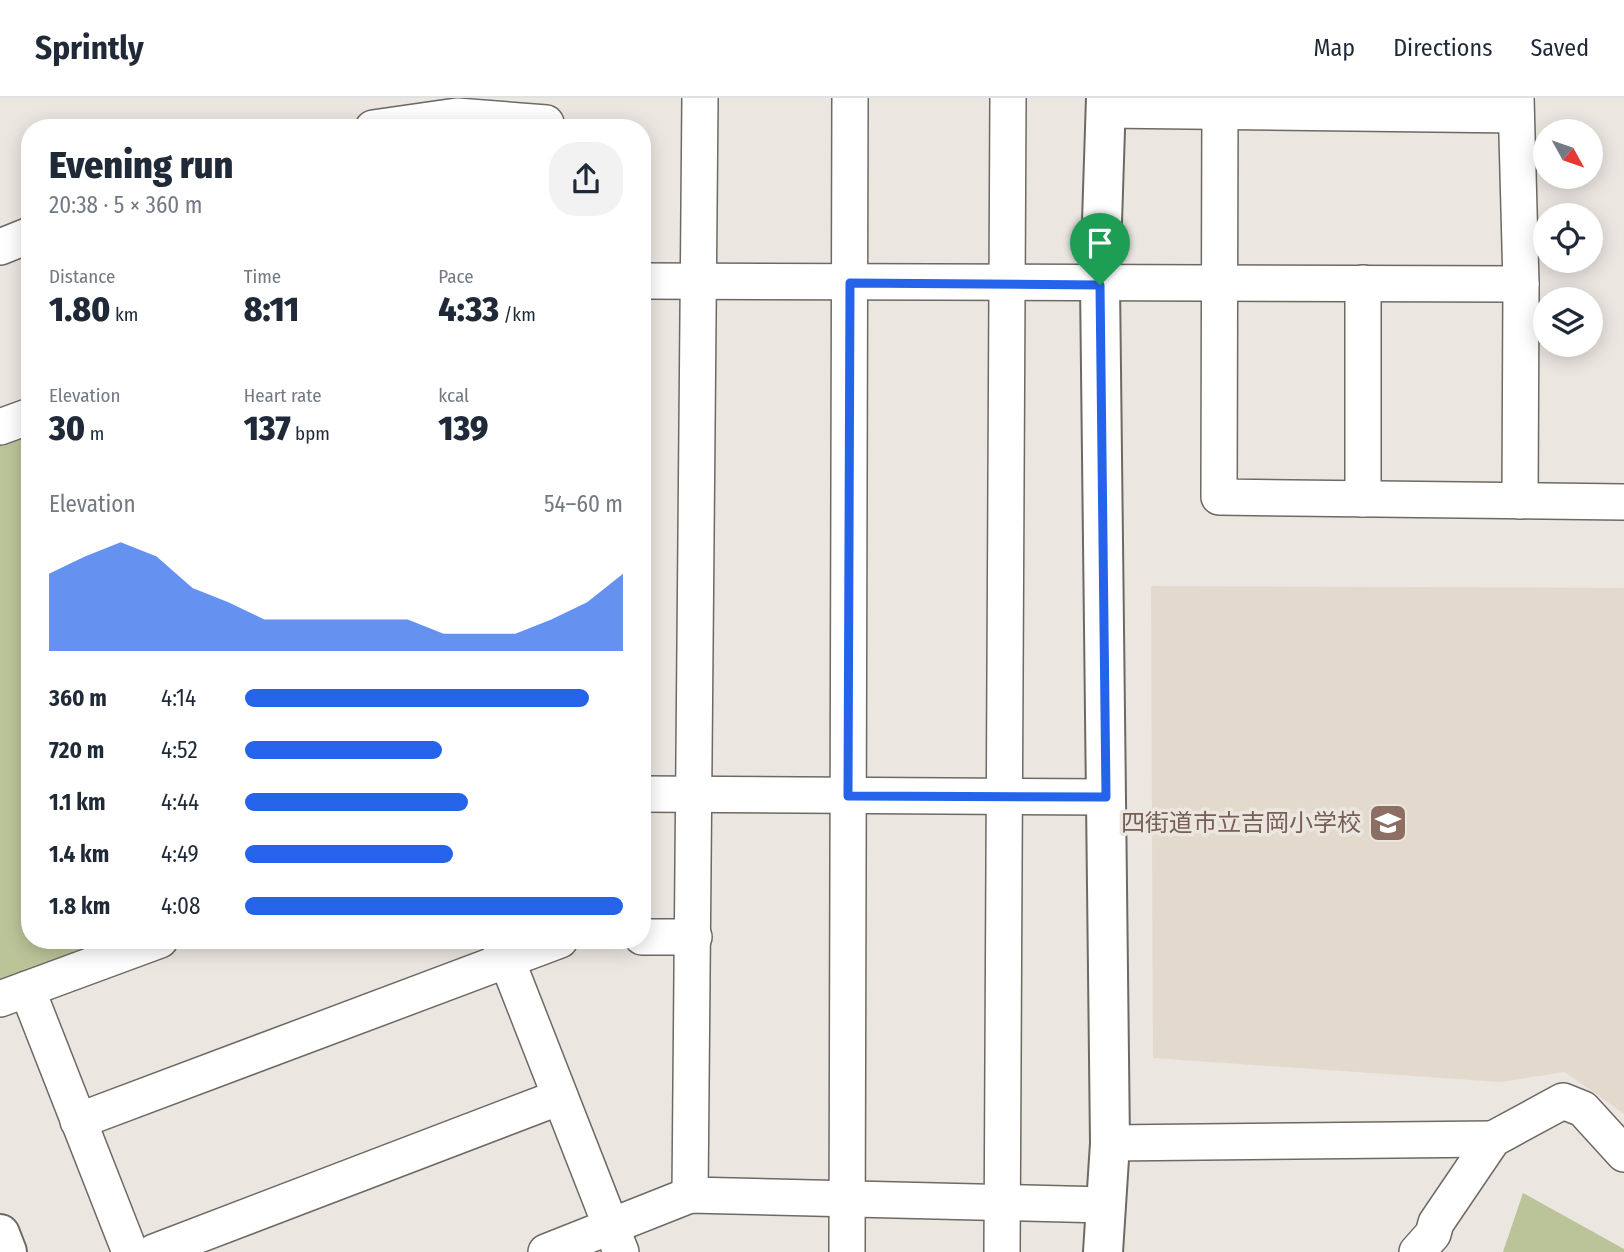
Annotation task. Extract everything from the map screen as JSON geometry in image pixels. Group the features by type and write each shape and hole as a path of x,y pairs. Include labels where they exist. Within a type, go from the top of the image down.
{"street":[{"path":"690,1195 696,793 700,98"},
{"path":"847,1252 850,98"},
{"path":"1002,1252 1008,98"},
{"path":"1103,1252 1110,1143 1100,285 1106,104 1516,106 1521,284 1520,501"},
{"path":"1219,106 1219,497 1624,502"},
{"path":"436,119 457,116 546,116"},
{"path":"0,247 21,239"},
{"path":"651,281 1100,285 1219,282 1521,284"},
{"path":"1363,283 1363,499"},
{"path":"0,427 21,419"},
{"path":"651,794 1106,797"},
{"path":"651,937 694,937"},
{"path":"130,1252 78,1121 14,994 136,949"},
{"path":"78,1121 503,949 616,1239"},
{"path":"154,1252 560,1097"},
{"path":"1417,1252 1433,1234 1436,1223 1493,1139 1563,1101 1583,1109 1624,1154"},
{"path":"1110,1143 1493,1139"},
{"path":"546,1252 616,1239 690,1195 1106,1205"},
{"path":"0,1234 7,1252"}],"shaded area":[{"name":"四街道市立吉岡小学校","path":"1151,586 1624,588 1624,1114 1565,1072 1500,1082 1153,1058"}],"green space":[{"path":"21,431 21,949 92,949 0,984 0,439"},
{"path":"1523,1193 1624,1249 1624,1252 1503,1252"}],"place":[{"name":"四街道市立吉岡小学校","path":"1388,823"}],"route":[{"path":"850,283 1100,285 1106,797 848,796 850,283"}]}
